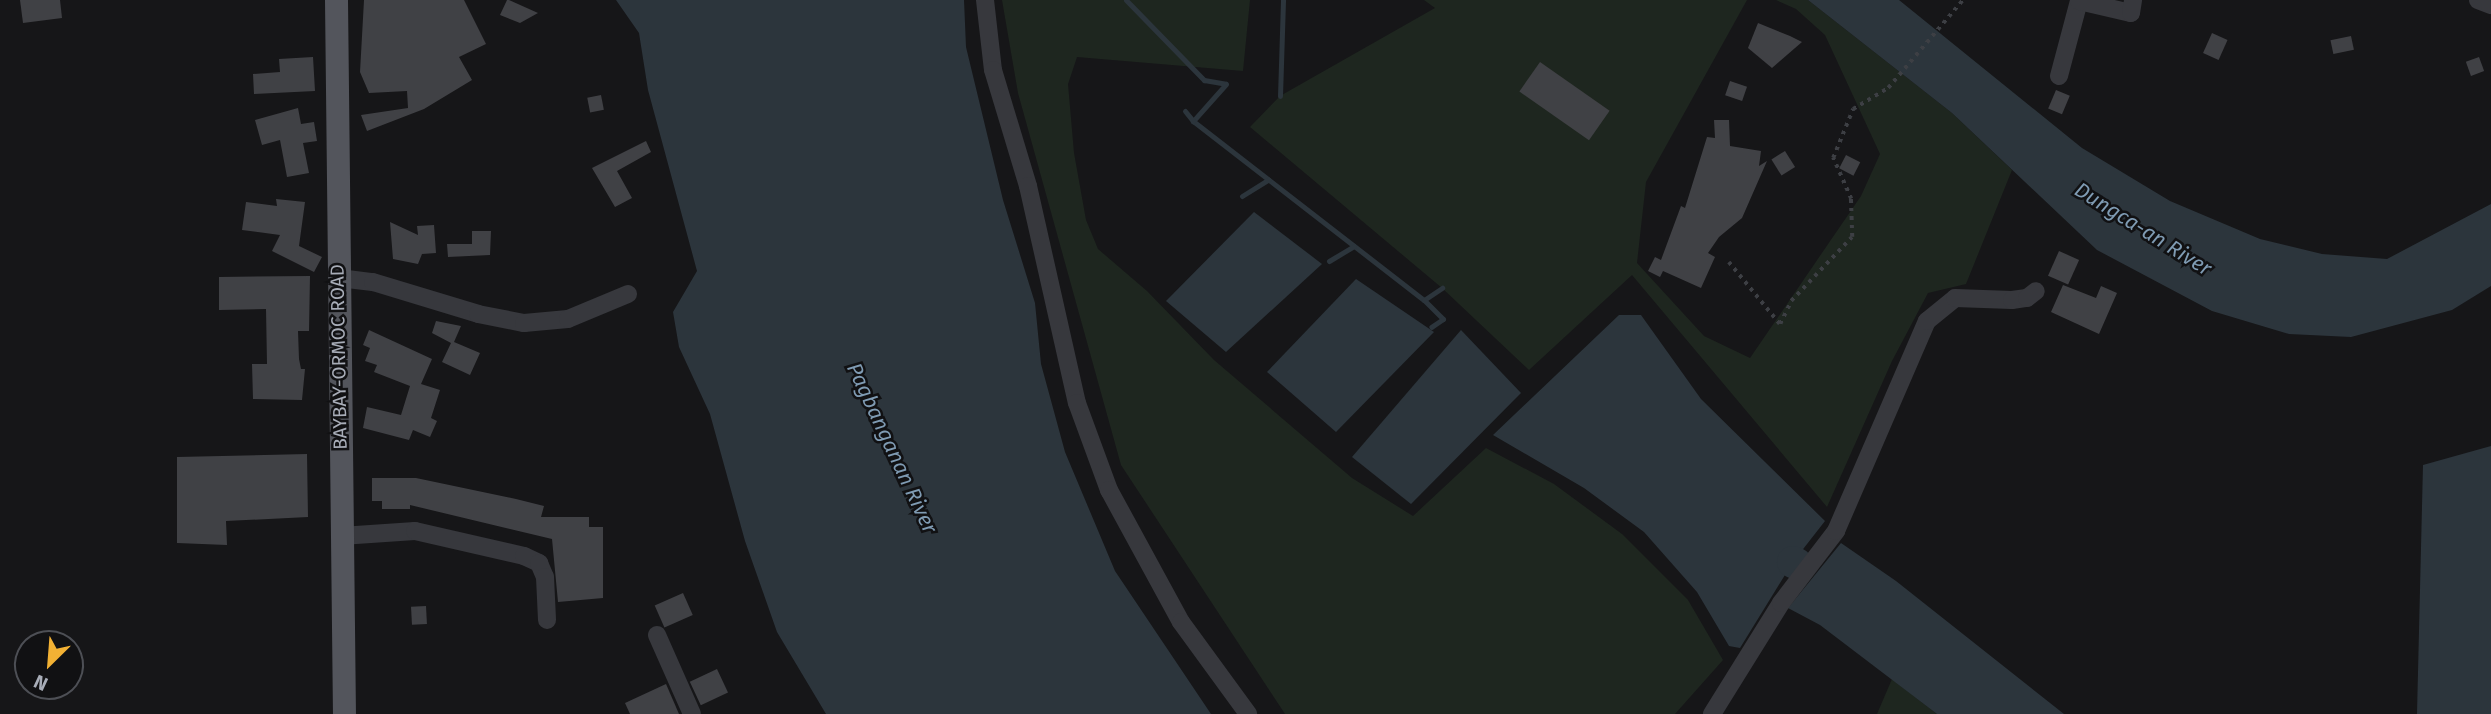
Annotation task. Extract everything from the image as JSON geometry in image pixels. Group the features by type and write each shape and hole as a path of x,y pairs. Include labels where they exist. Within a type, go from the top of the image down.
{"main road":[{"name":"BAYBAY-ORMOC ROAD","path":"336,0 344,714"}],"street":[{"path":"985,0 993,70 1028,186 1077,403 1109,491 1181,622 1248,714"},
{"path":"2059,76 2078,1 2131,13 2133,0"},
{"path":"2478,0 2491,5"},
{"path":"339,278 373,282 478,314 524,323 568,319 628,294"},
{"path":"1712,714 1781,603 1836,531 1927,321 1955,298 2012,300 2027,298 2036,291"},
{"path":"341,536 415,531 524,556 539,563 545,577 547,620"},
{"path":"657,635 692,714"}],"path":[{"path":"1729,262 1780,324 1791,301 1852,237 1851,199 1838,177 1833,158 1853,109 1888,88 1963,0"}],"shaded area":[{"path":"1002,0 1250,0 1243,71 1077,57 1068,84 1074,153 1086,220 1098,249 1147,291 1214,360 1352,478 1413,516 1486,448 1554,484 1622,534 1688,600 1723,660 1675,714 1285,714 1121,465 1018,93"},
{"path":"1424,0 1747,0 1646,182 1637,263 1704,336 1750,358 1861,196 1880,154 1825,35 1796,9 1776,0 1808,0 1952,113 2012,170 1966,284 1928,293 1892,361 1827,507 1632,275 1529,370 1442,288 1250,127 1280,96 1435,8"},
{"path":"1892,679 1937,714 1877,714"}],"water":[{"name":"Pagbanganan River","path":"616,0 964,0 966,47 1003,200 1035,303 1041,364 1065,452 1115,571 1211,714 826,714 777,632 745,541 710,414 679,347 673,312 697,271 648,90 639,33"},
{"name":"Dungca-an River","path":"1808,0 1899,0 2082,148 2170,201 2260,239 2322,254 2387,259 2491,204 2491,286 2452,310 2351,337 2289,334 2212,311 2097,250 1952,113"},
{"path":"1254,212 1322,264 1226,352 1166,301"},
{"path":"1356,279 1434,332 1336,432 1267,372"},
{"path":"1619,315 1641,315 1701,399 1825,521 1793,562 1740,648 1729,646 1697,592 1644,532 1584,488 1493,435"},
{"path":"1461,330 1521,393 1411,504 1352,457"},
{"path":"2491,446 2491,714 2417,714 2423,465"},
{"path":"1841,543 1896,581 2064,714 1937,714 1820,625 1788,608"}],"building":[{"path":"20,0 60,0 62,18 23,23"},
{"path":"364,0 464,0 486,44 459,57 472,80 424,109 367,131 361,115 408,108 407,91 369,93 360,72"},
{"path":"507,0 538,13 520,23 500,15"},
{"path":"1758,23 1802,42 1772,68 1748,48"},
{"path":"2212,33 2228,40 2219,60 2203,53"},
{"path":"2351,36 2354,50 2333,54 2330,40"},
{"path":"313,57 315,91 254,94 253,74 280,72 279,59"},
{"path":"2479,57 2484,71 2471,76 2466,62"},
{"path":"1540,62 1610,111 1589,140 1519,91"},
{"path":"1730,81 1747,87 1742,101 1725,95"},
{"path":"2056,90 2070,96 2062,114 2048,108"},
{"path":"601,95 604,110 590,112 587,98"},
{"path":"298,108 301,124 314,122 317,141 303,143 309,173 287,177 280,140 262,145 255,120"},
{"path":"1714,120 1729,120 1730,146 1761,151 1759,166 1767,161 1742,218 1719,237 1708,253 1715,257 1701,288 1663,271 1660,277 1648,271 1655,257 1661,260 1681,206 1685,208 1707,137 1715,138"},
{"path":"646,141 651,152 617,171 632,198 615,207 592,168"},
{"path":"1785,151 1795,167 1781,176 1771,159"},
{"path":"1846,155 1860,162 1853,176 1839,168"},
{"path":"276,199 305,202 299,246 322,257 314,272 272,251 280,235 242,230 246,202 277,206"},
{"path":"390,222 418,235 417,226 434,225 436,253 422,254 418,264 393,259"},
{"path":"472,231 491,231 490,255 448,257 447,244 472,244"},
{"path":"2059,251 2079,260 2068,285 2048,276"},
{"path":"310,276 309,331 298,331 299,359 301,369 305,369 302,400 253,399 252,364 267,364 266,309 219,310 219,277"},
{"path":"2063,285 2096,298 2101,286 2117,293 2099,334 2051,312"},
{"path":"436,321 461,326 454,342 480,353 470,375 442,362 451,343 432,333"},
{"path":"369,330 432,359 421,384 440,390 431,418 437,421 430,437 413,430 409,440 363,428 367,407 401,415 410,386 374,372 377,365 365,361 370,348 363,345"},
{"path":"307,454 308,517 226,521 227,545 177,543 177,457"},
{"path":"372,478 416,478 516,499 544,506 541,517 589,517 589,527 603,527 603,598 558,602 552,539 410,505 410,509 382,509 382,501 372,501"},
{"path":"683,593 693,615 664,628 655,606"},
{"path":"426,606 427,624 412,625 411,607"},
{"path":"717,669 728,693 701,705 690,682"},
{"path":"666,684 679,714 630,714 625,703"}],"waterway":[{"path":"1126,0 1204,80 1226,84 1193,121 1424,300 1442,288"},
{"path":"1280,96 1283,0"},
{"path":"1185,111 1193,121"},
{"path":"1242,196 1268,180"},
{"path":"1329,261 1354,246"},
{"path":"1424,300 1443,319 1431,327"},
{"path":"1793,562 1797,564"}]}
